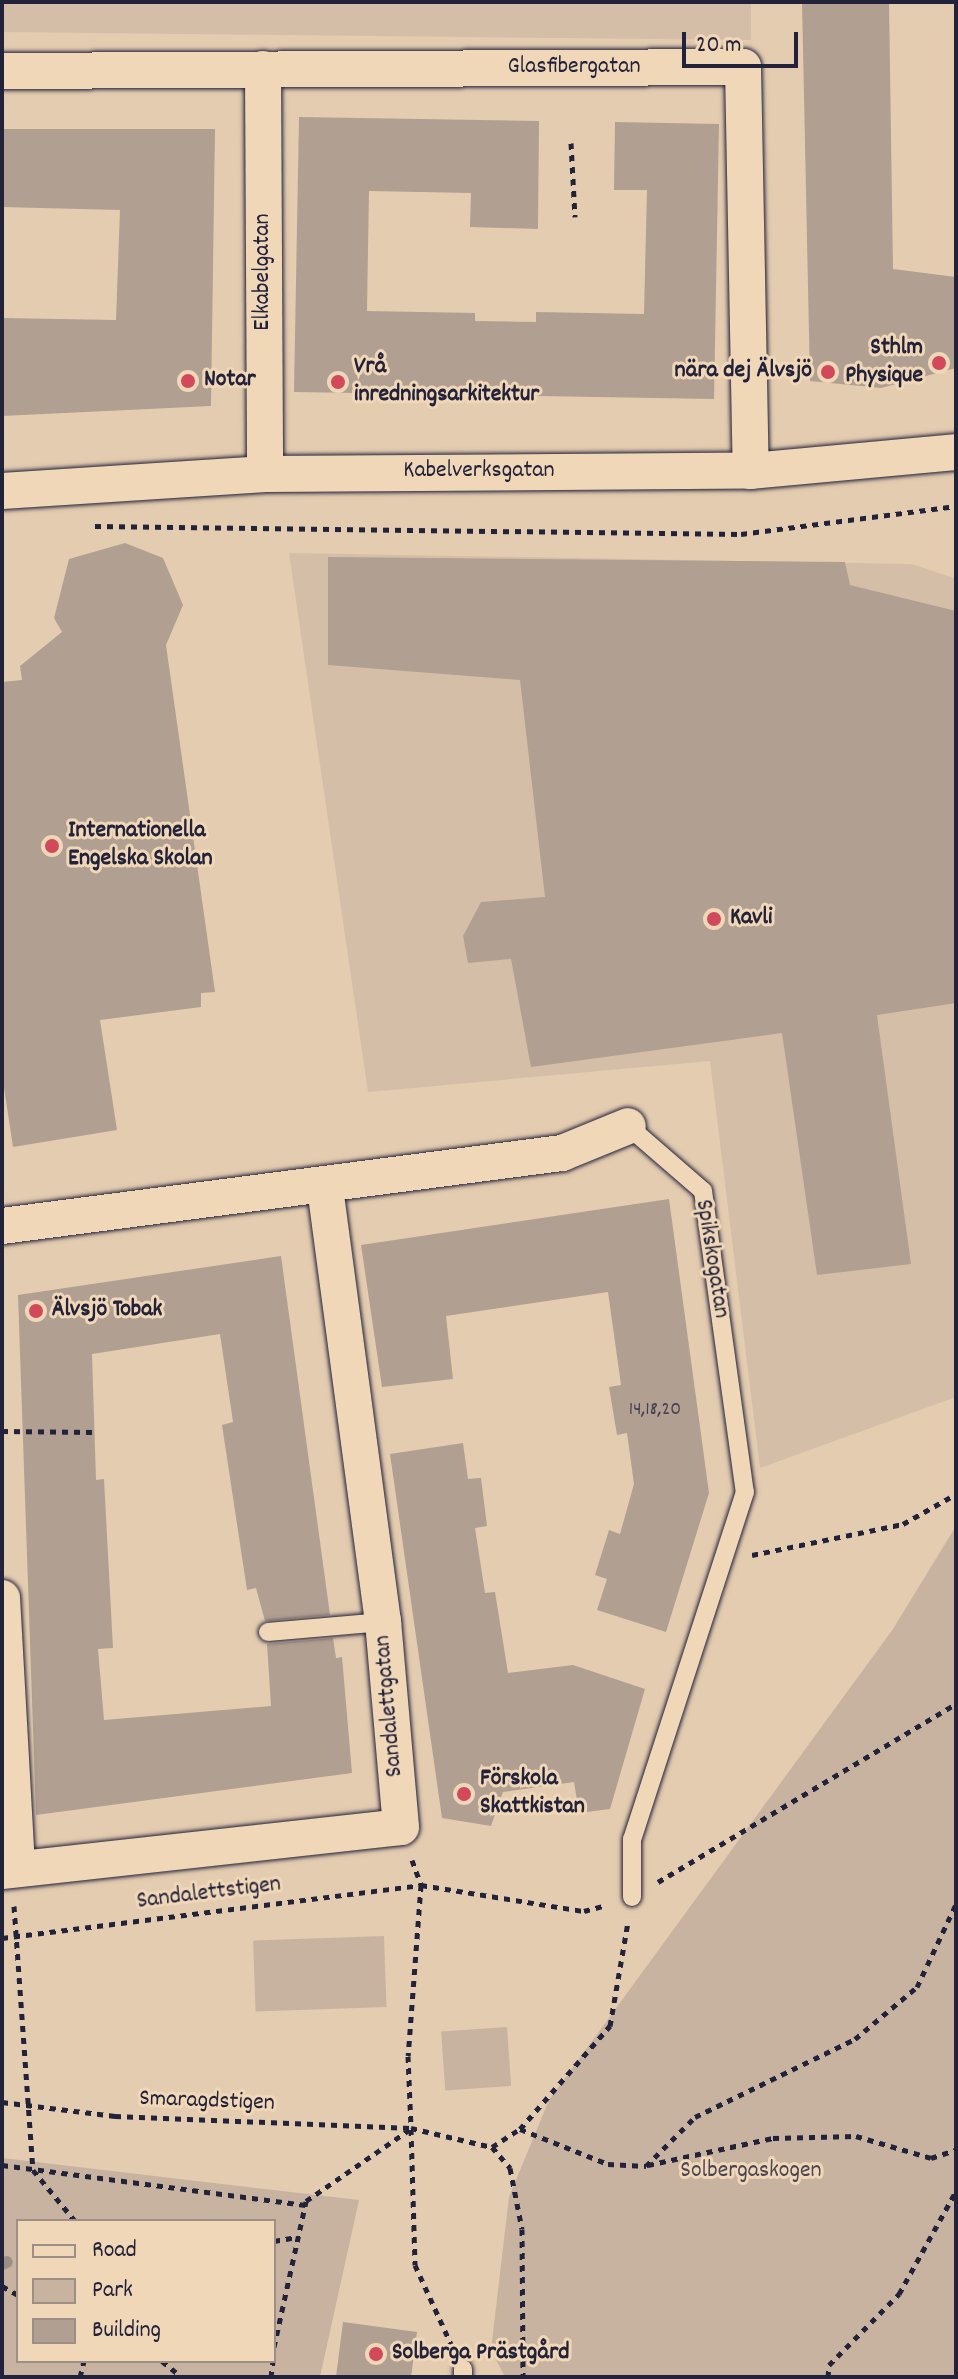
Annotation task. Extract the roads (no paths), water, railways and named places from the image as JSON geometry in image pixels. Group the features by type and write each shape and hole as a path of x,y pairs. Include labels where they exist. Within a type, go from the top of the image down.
{"street":[{"name":"Glasfibergatan","path":"2,71 743,67 751,471"},
{"name":"Elkabelgatan","path":"263,69 265,474"},
{"name":"Kabelverksgatan","path":"2,491 265,474 751,471 956,452"},
{"name":"Spikskogatan","path":"2,1226 325,1187 562,1153 628,1126"},
{"name":"Sandalettgatan","path":"9,1869 401,1827 383,1622 325,1187"},
{"path":"2,1598 9,1869"}],"lane":[{"name":"Spikskogatan","path":"628,1126 703,1191 745,1492 728,1555 632,1839 632,1897"},
{"path":"268,1632 383,1622"}],"waterway":[{"path":"2,2264 7,2262"}],"place":[{"name":"Sthlm Physique","path":"939,363"},
{"name":"nära dej Älvsjö","path":"828,372"},
{"name":"Notar","path":"188,381"},
{"name":"Vrå inredningsarkitektur","path":"338,382"},
{"name":"Internationella Engelska Skolan","path":"52,846"},
{"name":"Kavli","path":"714,919"},
{"name":"Älvsjö Tobak","path":"36,1311"},
{"name":"Förskola Skattkistan","path":"464,1794"},
{"name":"Solberga Prästgård","path":"376,2354"}],"park label":[{"name":"Solbergaskogen","path":"751,2172"}]}
